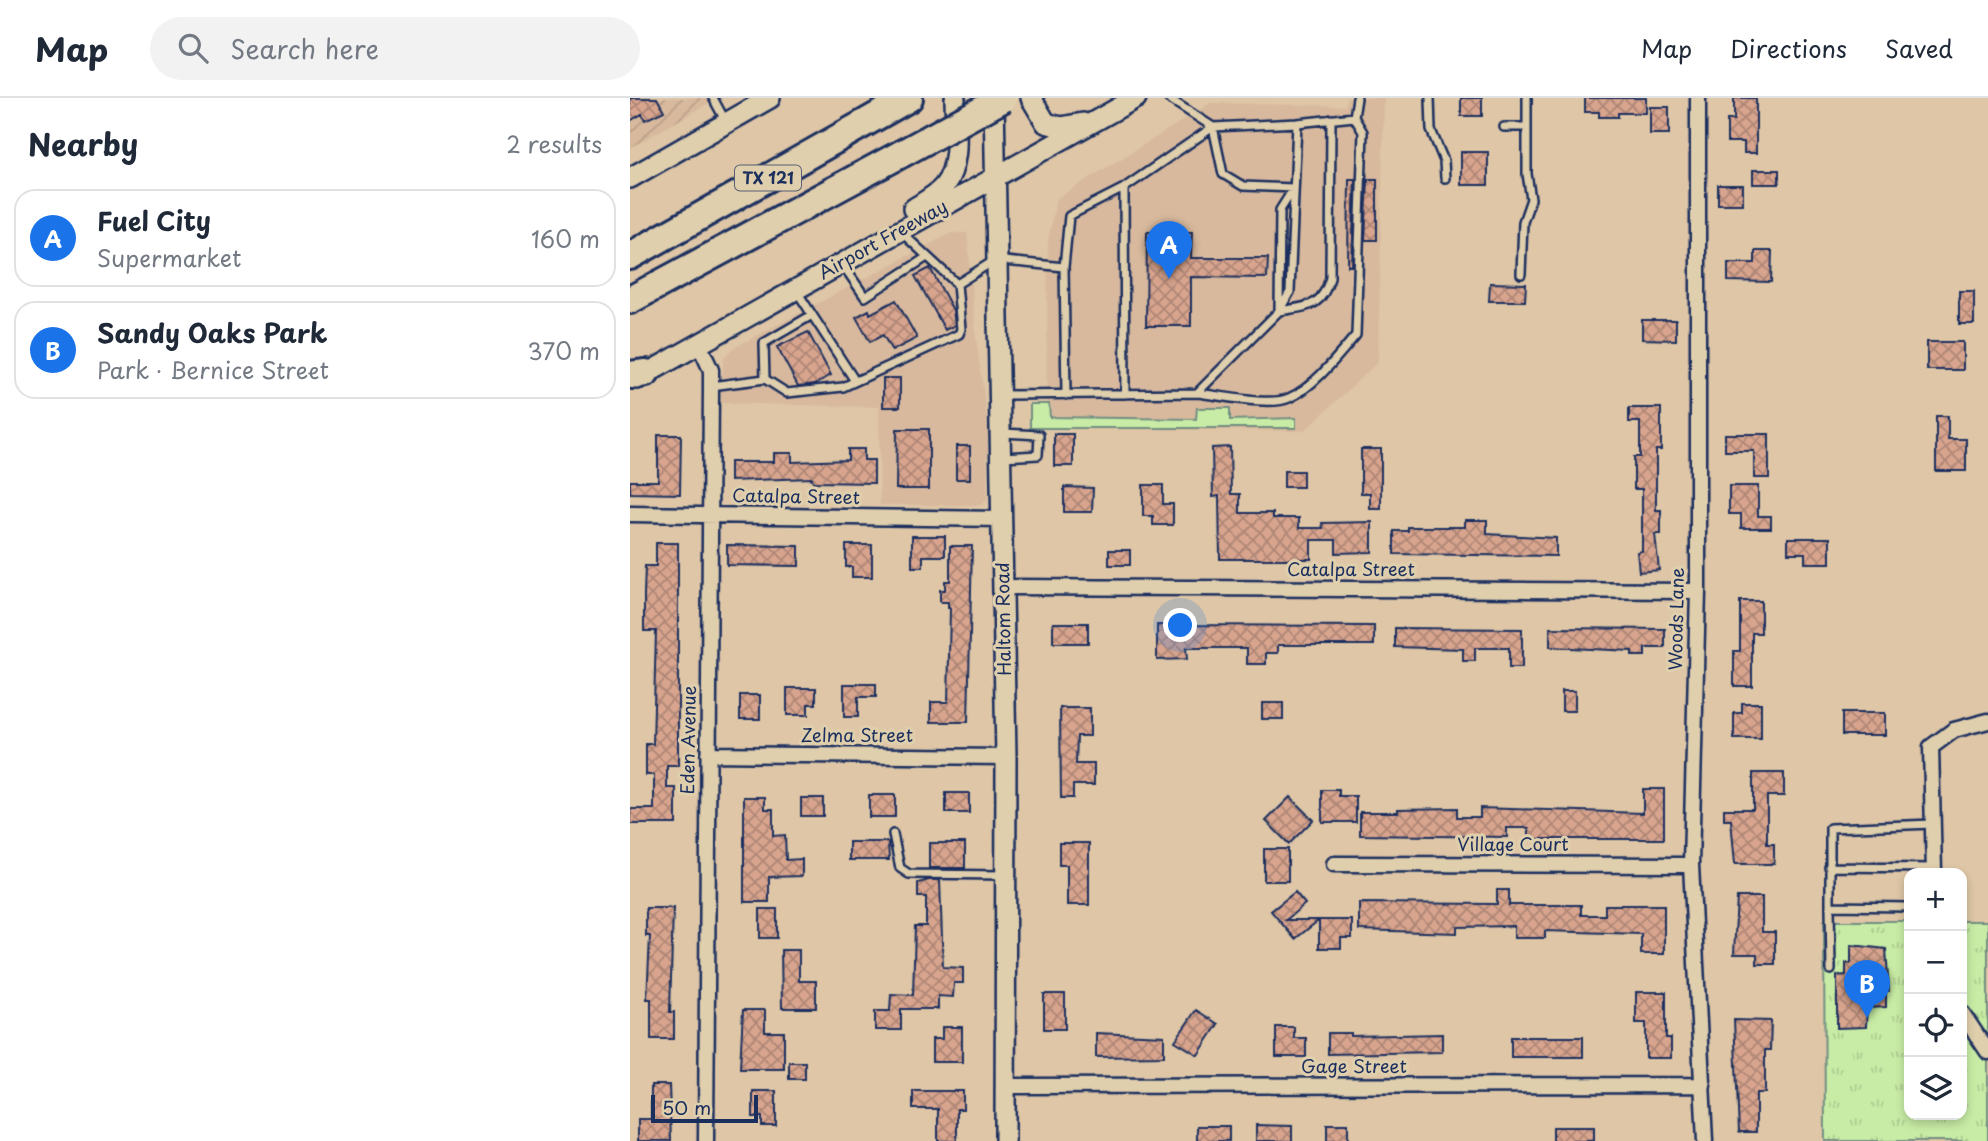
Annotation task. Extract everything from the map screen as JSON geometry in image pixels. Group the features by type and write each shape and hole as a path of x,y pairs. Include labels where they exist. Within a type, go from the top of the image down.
{"highway":[{"name":"TX 121","path":"630,300 1004,98"},
{"name":"TX 121","path":"630,256 907,99"}],"main road":[{"path":"630,178 770,98"},
{"path":"898,230 913,209 935,195 950,176 954,163 955,98"},
{"name":"Haltom Road","path":"994,98 995,260 1002,395 1006,757 1005,1141"},
{"path":"1031,98 1039,116 1053,127 1071,127 1104,116"},
{"name":"Airport Freeway","path":"635,377 898,230 994,180 1136,98"}],"street":[{"name":"Woods Lane","path":"1698,98 1698,591 1691,865 1705,1141"},
{"name":"Eden Avenue","path":"698,342 710,370 711,386 706,1141"},
{"name":"Catalpa Street","path":"630,514 1003,519"},
{"name":"Catalpa Street","path":"1004,587 1698,591"},
{"path":"1934,868 1931,747 1954,730 1988,721"},
{"name":"Zelma Street","path":"708,754 1006,757"},
{"name":"Village Court","path":"1334,864 1691,865"},
{"path":"1967,1020 1988,1052"},
{"name":"Gage Street","path":"1006,1086 1703,1085"}],"lane":[{"path":"713,98 726,122"},
{"path":"1168,98 1213,127 1223,174 1243,186 1294,188"},
{"path":"1002,395 1197,393 1272,400 1288,399 1311,381 1356,335 1363,132 1354,117 1357,98"},
{"path":"1430,98 1431,130 1444,161 1445,178"},
{"path":"1521,274 1523,222 1531,199 1528,98"},
{"path":"1066,395 1064,267 1069,216 1124,188 1213,127 1354,117"},
{"path":"1279,311 1318,303 1325,295 1329,278 1331,119"},
{"path":"1197,393 1279,311 1290,292 1297,122"},
{"path":"1504,127 1527,127"},
{"path":"1124,188 1125,394"},
{"path":"1279,311 1280,210 1294,188"},
{"path":"711,386 765,379 787,393 843,387 959,334 961,329 957,284 898,230"},
{"path":"841,262 865,297 927,257"},
{"path":"957,284 995,260 1064,267"},
{"path":"795,288 855,381"},
{"path":"765,379 764,343 812,315"},
{"path":"1002,433 1039,435 1040,438 1038,455 1002,457"},
{"path":"1831,970 1830,828 1933,824"},
{"path":"892,834 900,868 909,874 1006,874"},
{"path":"1829,867 1904,870"},
{"path":"1830,906 1904,907"}],"shaded area":[{"path":"630,98 718,98 630,148"},
{"path":"1346,98 1384,98 1378,362 1304,431 1046,428 1048,241 1056,199 1211,103 1346,106"},
{"path":"951,233 967,233 976,338 988,428 987,499 982,505 880,505 879,407 720,403 724,357 732,349"}],"green space":[{"path":"1030,404 1049,404 1050,417 1196,419 1197,408 1230,408 1230,420 1296,418 1296,428 1030,428"},
{"path":"1824,921 1904,921 1904,1120 1967,1120 1967,921 1988,921 1988,1141 1825,1141"}],"building":[{"path":"630,98 657,98 664,111 645,120 642,114 630,121"},
{"path":"1461,98 1482,98 1482,116 1461,116"},
{"path":"1585,98 1646,98 1646,113 1618,113 1618,117 1599,117 1599,112 1585,112"},
{"path":"1734,98 1756,98 1756,153 1744,153 1744,142 1727,142 1727,120 1734,120"},
{"path":"1650,107 1669,107 1669,134 1650,134"},
{"path":"1461,152 1488,152 1488,185 1461,185"},
{"path":"1753,170 1779,170 1779,184 1753,184"},
{"path":"1349,179 1355,179 1352,266 1348,266"},
{"path":"1368,179 1377,179 1377,240 1365,240"},
{"path":"1718,185 1743,185 1743,204 1718,204"},
{"path":"1147,232 1192,232 1191,258 1268,258 1267,278 1191,277 1191,326 1146,326"},
{"path":"1755,251 1772,251 1771,282 1728,281 1728,263 1755,263"},
{"path":"930,268 953,310 955,325 945,330 915,276"},
{"path":"1490,283 1526,284 1525,301 1489,301"},
{"path":"1959,291 1974,291 1974,324 1959,324"},
{"path":"896,300 917,338 892,351 883,335 870,342 856,317 869,310 870,314"},
{"path":"1642,320 1676,320 1676,340 1642,339"},
{"path":"808,332 831,375 815,384 798,386 777,347"},
{"path":"1927,342 1963,342 1963,370 1927,370"},
{"path":"883,378 900,378 900,407 883,407"},
{"path":"1629,408 1661,408 1661,450 1656,450 1656,510 1661,510 1661,534 1655,534 1659,570 1639,572 1637,552 1642,551 1642,489 1634,489 1634,457 1640,457 1640,422 1629,422"},
{"path":"1936,416 1948,416 1948,439 1966,439 1966,471 1936,471"},
{"path":"897,429 929,429 929,489 896,489"},
{"path":"1054,434 1073,434 1073,466 1054,466"},
{"path":"1725,434 1769,434 1769,478 1754,478 1754,451 1725,451"},
{"path":"658,435 681,435 680,494 630,493 630,481 658,481"},
{"path":"956,446 970,446 970,479 956,479"},
{"path":"1230,447 1231,494 1240,494 1240,513 1273,513 1273,518 1299,518 1299,528 1323,528 1322,523 1372,522 1372,552 1336,553 1336,540 1311,540 1311,559 1220,559 1219,496 1213,497 1212,448"},
{"path":"848,449 864,449 864,460 874,460 874,483 813,482 812,478 730,481 730,462 774,462 774,453 792,453 792,462 848,460"},
{"path":"1361,449 1381,449 1381,509 1370,509 1370,493 1361,493"},
{"path":"1284,471 1303,471 1303,487 1284,487"},
{"path":"1143,485 1163,485 1163,504 1173,504 1173,525 1153,525 1153,516 1143,516"},
{"path":"1729,486 1758,486 1758,516 1771,516 1771,528 1741,528 1741,514 1729,514"},
{"path":"1064,487 1093,488 1092,512 1064,512"},
{"path":"1465,520 1487,520 1487,534 1556,538 1556,556 1394,554 1394,531 1408,531 1408,527 1465,527"},
{"path":"912,536 945,536 945,556 923,556 923,567 912,567"},
{"path":"1788,538 1830,538 1830,563 1805,563 1805,553 1788,553"},
{"path":"656,543 678,543 678,766 667,766 667,788 676,788 676,824 630,824 630,809 654,809 654,775 646,775 646,744 653,744 656,631 644,631 644,594 645,566 656,566"},
{"path":"727,545 799,546 799,566 727,565"},
{"path":"846,545 872,545 872,577 852,577 852,567 846,567"},
{"path":"950,546 972,546 968,722 931,722 931,702 948,702 950,608 948,602 940,602 940,590 945,590 945,581 950,581"},
{"path":"1109,550 1130,550 1130,565 1109,565"},
{"path":"1740,601 1761,601 1761,633 1752,633 1752,686 1734,686 1734,651 1740,651"},
{"path":"1053,623 1088,623 1088,643 1053,643"},
{"path":"1157,625 1374,626 1374,645 1278,645 1278,653 1266,653 1266,664 1247,664 1247,648 1186,648 1187,659 1157,660"},
{"path":"1395,628 1522,629 1522,668 1509,668 1509,648 1475,648 1475,661 1463,661 1463,649 1395,647"},
{"path":"1550,628 1665,629 1665,648 1645,648 1645,656 1632,656 1632,651 1550,647"},
{"path":"844,684 876,684 876,697 858,697 858,717 844,717"},
{"path":"787,688 816,688 816,704 808,704 808,715 787,715"},
{"path":"1562,691 1575,691 1575,711 1562,711"},
{"path":"740,695 760,695 760,719 740,719"},
{"path":"1262,703 1283,703 1283,719 1262,719"},
{"path":"1742,703 1761,703 1761,739 1734,739 1734,713 1742,713"},
{"path":"1060,708 1090,708 1090,736 1077,736 1076,764 1094,764 1094,785 1073,785 1073,798 1061,798"},
{"path":"1842,713 1885,713 1885,735 1842,735"},
{"path":"1753,773 1784,773 1784,796 1767,796 1767,844 1774,844 1774,864 1735,864 1731,820 1724,820 1724,809 1753,809"},
{"path":"1643,789 1664,789 1664,839 1529,839 1529,828 1507,828 1507,837 1360,835 1360,812 1398,812 1398,809 1457,808 1457,817 1480,817 1480,808 1643,813"},
{"path":"1322,790 1339,790 1339,796 1356,796 1356,822 1322,822"},
{"path":"946,793 969,793 969,813 946,813"},
{"path":"869,795 895,795 895,817 869,817"},
{"path":"744,797 765,797 765,809 773,809 773,836 785,835 786,860 802,859 802,876 769,877 769,902 744,902"},
{"path":"1290,797 1313,820 1289,844 1266,821"},
{"path":"801,798 823,798 823,816 801,816"},
{"path":"849,842 888,842 889,860 849,860"},
{"path":"929,843 965,843 965,868 929,868"},
{"path":"1059,843 1089,843 1089,905 1067,905 1067,865 1059,865"},
{"path":"1264,849 1288,849 1288,881 1264,881"},
{"path":"940,880 943,967 963,968 963,983 954,983 953,997 938,996 938,1009 901,1009 901,1030 875,1030 875,1011 890,1011 891,994 913,995 915,926 926,926 926,897 918,897 918,883"},
{"path":"1497,890 1509,890 1509,905 1581,905 1581,915 1605,915 1605,905 1664,905 1664,954 1641,954 1641,934 1545,931 1545,938 1514,938 1514,926 1457,927 1457,933 1359,930 1359,903 1497,904"},
{"path":"1295,892 1305,904 1286,920 1319,920 1295,939 1271,911"},
{"path":"1737,897 1762,897 1762,932 1775,932 1775,964 1757,964 1757,954 1734,954"},
{"path":"646,908 673,908 670,1012 674,1012 674,1039 651,1039 651,999 647,999 650,936 646,936"},
{"path":"760,909 777,909 777,938 760,938"},
{"path":"1319,920 1352,920 1352,938 1341,938 1341,948 1319,948"},
{"path":"1851,945 1886,949 1889,991 1886,991 1886,1007 1867,1008 1866,1027 1837,1028 1837,976 1846,975 1846,963 1851,963"},
{"path":"781,950 799,950 799,981 816,981 816,1008 782,1008"},
{"path":"1636,992 1666,992 1666,1038 1671,1038 1671,1058 1646,1058 1646,1023 1636,1023"},
{"path":"1044,994 1065,994 1065,1029 1044,1029"},
{"path":"743,1010 765,1010 765,1032 784,1032 784,1069 740,1069"},
{"path":"1196,1010 1218,1024 1198,1055 1175,1041"},
{"path":"1734,1020 1771,1021 1770,1050 1765,1050 1765,1093 1756,1093 1756,1132 1739,1132"},
{"path":"942,1027 962,1027 962,1062 932,1062 932,1039 942,1039"},
{"path":"1276,1027 1294,1027 1294,1038 1306,1038 1306,1057 1276,1057"},
{"path":"1096,1033 1164,1036 1164,1056 1096,1057"},
{"path":"1328,1033 1351,1033 1351,1036 1442,1034 1442,1052 1328,1054"},
{"path":"1511,1037 1583,1037 1583,1057 1511,1057"},
{"path":"789,1062 805,1062 805,1079 789,1079"},
{"path":"651,1085 669,1085 671,1141 638,1141 638,1119 651,1119"},
{"path":"753,1091 776,1091 776,1126 762,1126 762,1117 753,1117"},
{"path":"913,1091 963,1091 963,1109 957,1109 957,1141 938,1141 938,1109 913,1109"},
{"path":"1327,1124 1348,1124 1348,1141 1327,1141"},
{"path":"1256,1125 1292,1126 1292,1141 1256,1141"},
{"path":"1197,1126 1229,1126 1229,1141 1197,1141"},
{"path":"1553,1127 1594,1127 1594,1141 1553,1141"}],"place":[{"name":"Fuel City","path":"1169,279"},
{"name":"Sandy Oaks Park","path":"1867,1018"}]}
